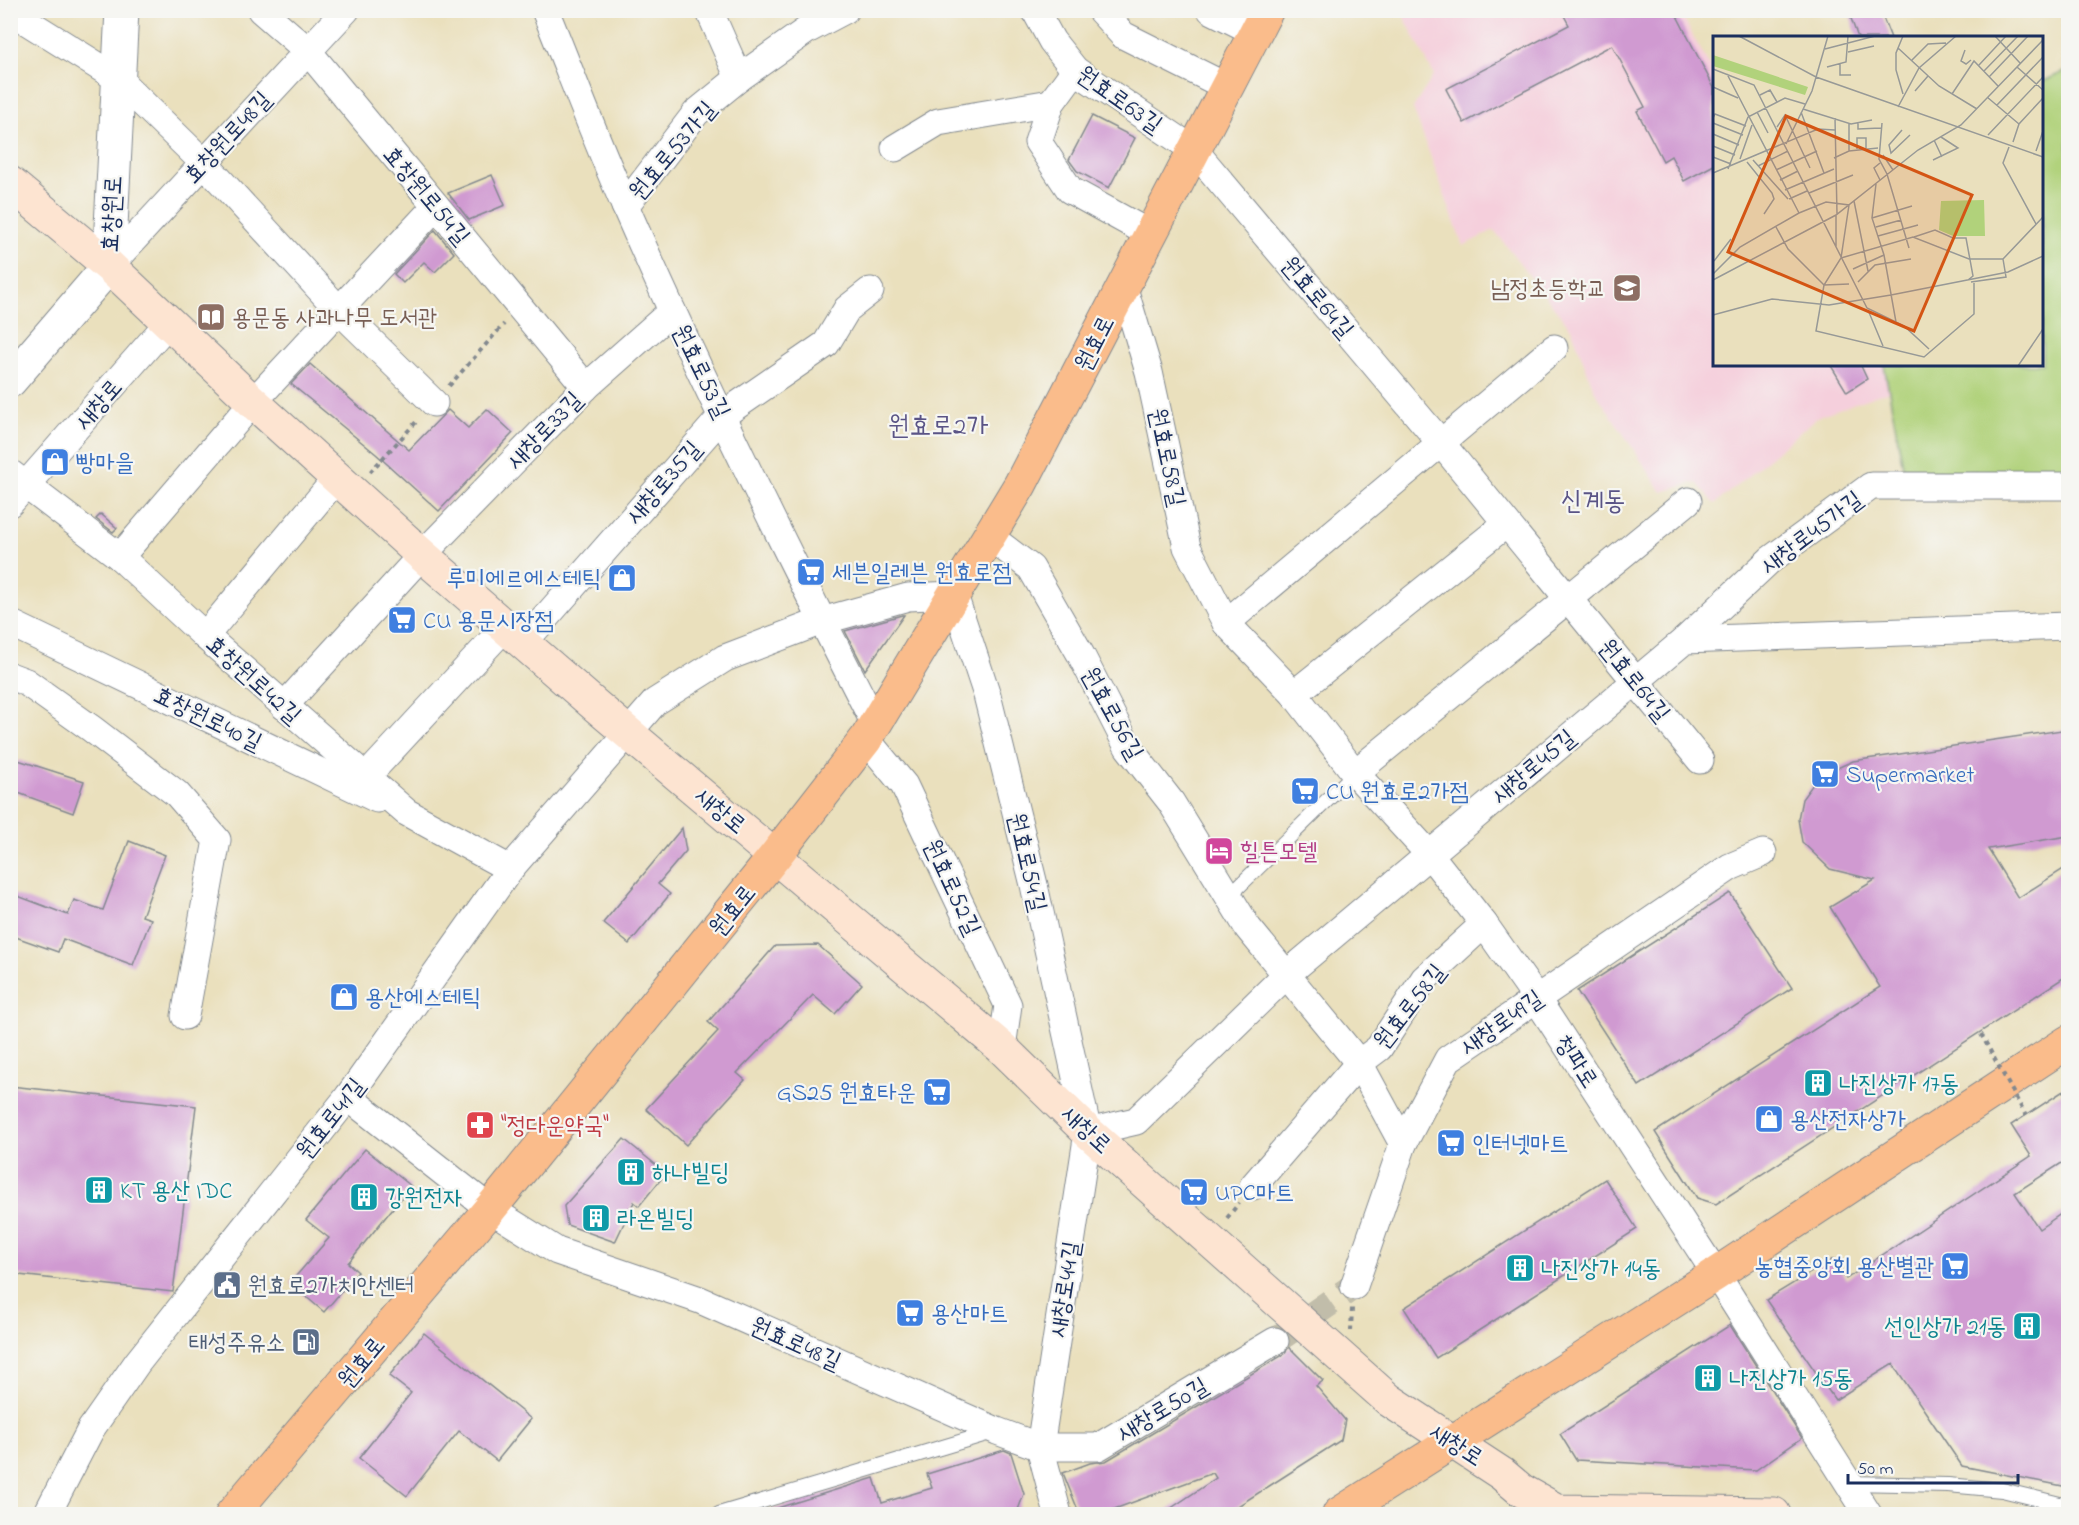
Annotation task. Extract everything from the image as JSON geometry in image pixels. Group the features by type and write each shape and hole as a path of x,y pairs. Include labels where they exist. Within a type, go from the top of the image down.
{"main road":[{"name":"원효로","path":"232,1515 490,1209 775,856 871,731 990,537 1261,22"},
{"name":"새창로","path":"10,183 109,266 336,479 422,555 1002,1048 1089,1132 1389,1400 1452,1440 1521,1490 1560,1513 1773,1514"},
{"path":"1339,1515 1452,1440 1716,1274 2068,1042"}],"street":[{"name":"효창원로","path":"10,381 109,266 122,10"},
{"name":"효창원로54길","path":"261,10 307,50 586,387"},
{"name":"효창원로48길","path":"109,266 346,10"},
{"name":"원효로53길","path":"545,10 625,206 672,311 822,621 871,731"},
{"path":"709,10 739,78"},
{"name":"원효로53가길","path":"625,206 696,113 803,20 845,10"},
{"path":"1100,10 1123,35 1227,87"},
{"path":"1211,10 1261,22"},
{"path":"10,11 117,78 204,163 339,310 434,403"},
{"name":"원효로63길","path":"1041,14 1075,70 1194,150"},
{"path":"1075,70 1051,103 1038,142 1070,190 1150,234"},
{"path":"895,148 938,122 1051,103"},
{"name":"원효로64길","path":"1194,150 1441,443 1700,760"},
{"path":"120,557 253,402 436,206"},
{"name":"원효로58길","path":"1123,285 1149,372 1187,547 1226,623 1294,694 1356,773 1430,855"},
{"name":"새창로35길","path":"514,634 723,415 825,344 847,309 870,291"},
{"name":"새창로33길","path":"422,555 586,387 672,311"},
{"name":"새창로","path":"16,487 169,322"},
{"path":"1226,623 1554,348"},
{"path":"205,636 336,479"},
{"name":"새창로45가길","path":"1685,640 1770,560 1871,486 2068,486"},
{"name":"효창원로42길","path":"16,487 120,557 205,636 406,812 510,869"},
{"path":"1356,773 1688,501"},
{"path":"1294,694 1506,524"},
{"name":"원효로56길","path":"990,537 1031,568 1081,655 1128,747 1171,802 1248,928 1359,1063 1403,1144"},
{"path":"284,706 422,555"},
{"path":"628,732 655,702 725,658 822,621 908,597 954,596"},
{"name":"원효로54길","path":"954,596 993,717 1034,885 1089,1132"},
{"name":"효창원로40길","path":"10,623 406,812"},
{"path":"1685,640 2068,626"},
{"path":"366,777 514,634"},
{"name":"새창로45길","path":"1089,1132 1136,1121 1287,974 1685,640"},
{"path":"10,676 26,682 177,794 217,840 185,1016"},
{"name":"원효로52길","path":"871,731 904,786 1008,1005 1002,1048"},
{"name":"원효로41길","path":"47,1515 91,1429 137,1363 348,1097 510,869 628,732"},
{"name":"새창로49길","path":"1354,1286 1403,1144 1448,1059 1730,867 1763,853"},
{"name":"청파로","path":"1430,855 1484,924 1536,998 1716,1274 1868,1515"},
{"name":"원효로58길","path":"1359,1063 1379,1048 1424,979 1484,924"},
{"path":"1253,1186 1359,1063"},
{"path":"348,1097 490,1209"},
{"name":"새창로44길","path":"1040,1447 1089,1132"},
{"name":"원효로48길","path":"490,1209 557,1251 700,1300 996,1431 1040,1447"},
{"name":"새창로50길","path":"1040,1447 1098,1447 1275,1341"},
{"path":"1040,1447 1059,1515"}],"lane":[{"path":"1229,897 1356,773"},
{"path":"720,1515 996,1431"},
{"path":"1849,1483 1948,1485 2002,1490 2068,1506"}],"path":[{"path":"1981,1034 2026,1116"},
{"path":"1209,1240 1253,1186"},
{"path":"1349,1365 1354,1286"}],"shaded area":[{"name":"남정초등학교","path":"1401,11 1679,11 1713,72 1713,366 1884,366 1889,391 1819,416 1715,504 1696,482 1662,492 1594,390 1572,330 1494,230 1463,246 1413,108 1434,75"}],"green space":[{"path":"2068,70 2068,471 1904,472 1884,366 2043,366 2043,82"}],"building":[{"path":"1561,10 1674,10 1713,86 1713,166 1684,181 1671,156 1663,161 1637,111 1645,107 1612,45 1464,123 1446,89 1569,25"},
{"path":"1848,10 1880,10 1890,36 1857,36"},
{"path":"1092,116 1135,138 1109,188 1077,171 1069,160"},
{"path":"492,175 505,205 469,220 448,193"},
{"path":"435,230 454,253 435,272 424,262 403,283 394,274"},
{"path":"310,364 409,450 448,410 468,428 487,409 513,433 439,511 376,454 291,384"},
{"path":"1831,366 1861,366 1867,379 1847,392"},
{"path":"101,514 117,528 113,532 96,519"},
{"path":"904,615 865,670 845,631"},
{"path":"2068,729 2068,836 1988,849 2018,898 2068,866 2068,975 1716,1204 1697,1198 1655,1132 1880,987 1830,907 1875,880 1830,869 1802,842 1798,819 1802,799 1819,776 1853,761"},
{"path":"18,760 84,781 73,813 10,790"},
{"path":"682,828 686,851 658,884 670,894 629,944 603,923"},
{"path":"129,841 165,855 142,916 151,919 133,965 63,939 58,952 10,935 10,893 68,915 74,900 103,910"},
{"path":"1730,893 1792,988 1639,1086 1577,991"},
{"path":"818,945 862,984 835,1014 813,995 737,1073 745,1080 686,1145 646,1109 718,1031 708,1022 775,946"},
{"name":"KT 용산 IDC","path":"10,1086 196,1106 173,1292 10,1274"},
{"path":"2068,1088 2068,1159 2015,1193 2039,1229 2068,1209 2068,1487 1962,1466 1893,1364 1835,1400 1766,1300 1833,1259 1846,1279 2031,1156 2011,1125"},
{"path":"624,1139 666,1173 639,1206 634,1202 615,1242 567,1225 564,1206"},
{"name":"강원전자","path":"365,1149 411,1186 348,1263 358,1272 324,1312 290,1283 329,1238 306,1220"},
{"name":"나진상가 14동","path":"1605,1179 1637,1229 1436,1358 1404,1308"},
{"name":"나진상가 15동","path":"1730,1325 1802,1438 1756,1470 1576,1460 1560,1434"},
{"path":"424,1333 531,1419 497,1461 459,1431 407,1496 359,1458 411,1393 389,1376"},
{"path":"1289,1347 1323,1381 1316,1386 1345,1420 1341,1440 1224,1515 1161,1515 1216,1478 1213,1473 1098,1515 1080,1515 1063,1473 1090,1463 1106,1461 1283,1355"},
{"path":"1004,1450 1011,1453 1024,1494 1016,1515 771,1515 771,1510 874,1478 882,1503 932,1488 927,1474"}],"tunnel":[{"path":"1275,1341 1354,1286"}],"place":[{"name":"남정초등학교","path":"1627,288"},
{"name":"용문동 사과나무 도서관","path":"211,317"},
{"name":"빵마을","path":"55,462"},
{"name":"세븐일레븐 원효로점","path":"811,572"},
{"name":"루미에르에스테틱","path":"622,578"},
{"name":"CU 용문시장점","path":"402,620"},
{"name":"Supermarket","path":"1825,774"},
{"name":"CU 원효로2가점","path":"1305,791"},
{"name":"힐튼모텔","path":"1219,851"},
{"name":"용산에스테틱","path":"344,997"},
{"name":"나진상가 17동","path":"1818,1083"},
{"name":"GS25 원효타운","path":"937,1092"},
{"name":"용산전자상가","path":"1769,1119"},
{"name":"\"정다운약국\"","path":"480,1125"},
{"name":"인터넷마트","path":"1451,1143"},
{"name":"하나빌딩","path":"631,1172"},
{"name":"KT 용산 IDC","path":"99,1190"},
{"name":"UPC마트","path":"1194,1192"},
{"name":"강원전자","path":"364,1197"},
{"name":"라온빌딩","path":"596,1218"},
{"name":"농협중앙회 용산별관","path":"1955,1266"},
{"name":"나진상가 14동","path":"1520,1268"},
{"name":"원효로2가치안센터","path":"227,1285"},
{"name":"용산마트","path":"910,1313"},
{"name":"선인상가 21동","path":"2027,1326"},
{"name":"태성주유소","path":"306,1342"},
{"name":"나진상가 15동","path":"1708,1378"}],"district":[{"name":"원효로2가","path":"938,425"},
{"name":"신계동","path":"1593,500"}]}
